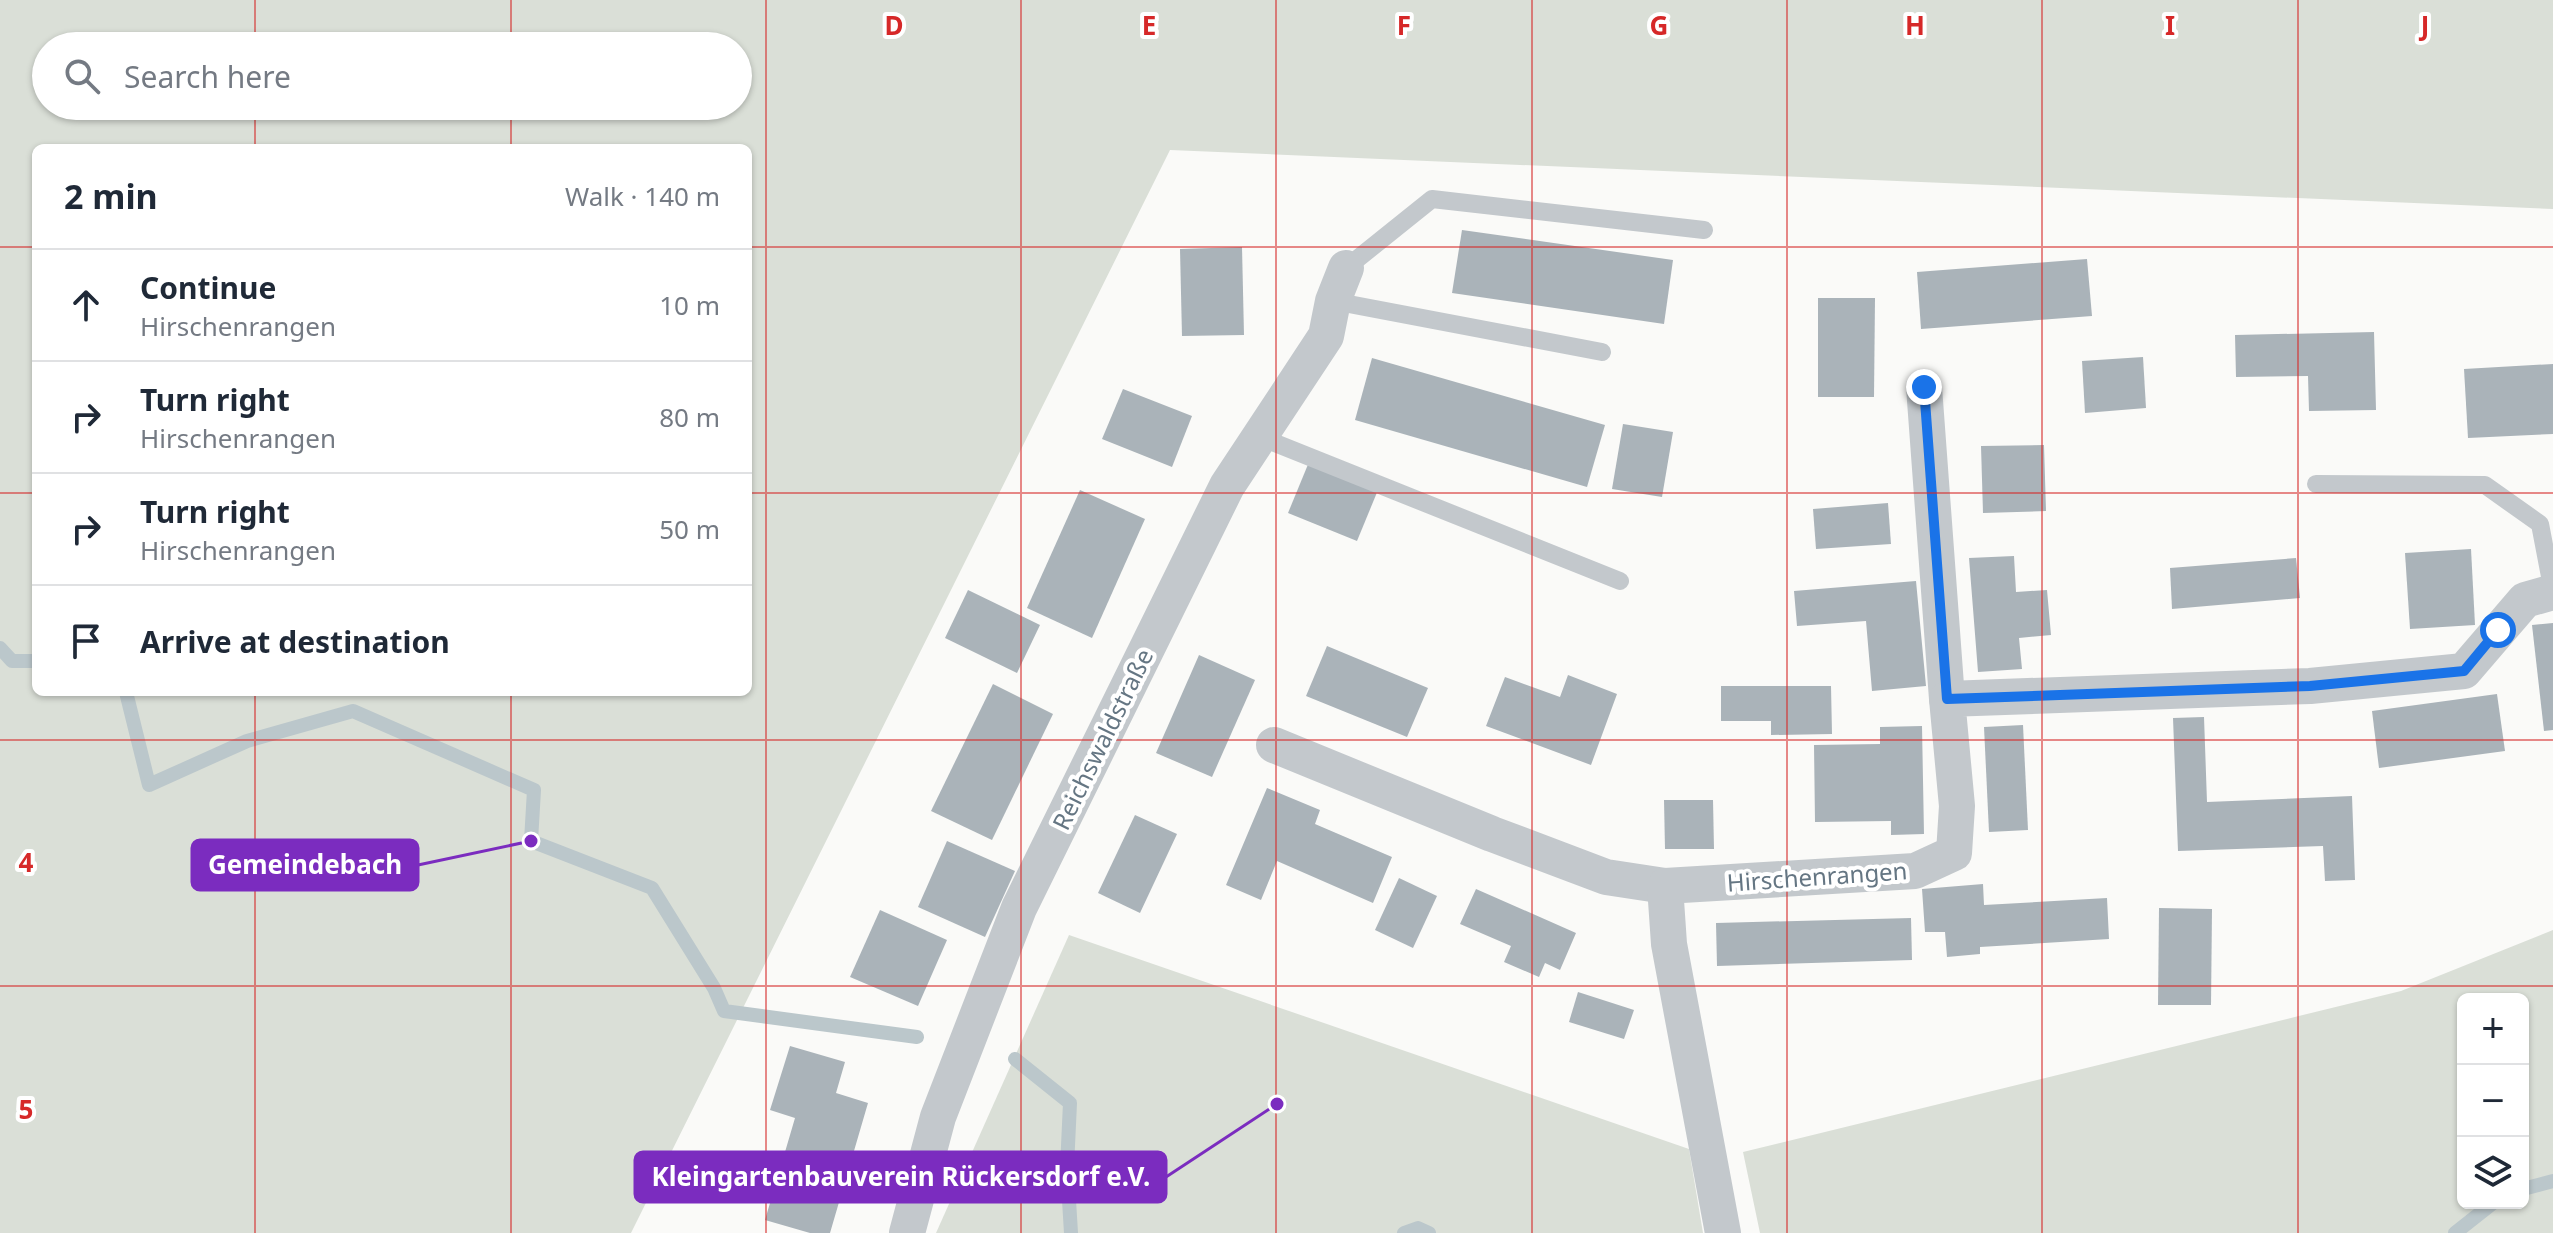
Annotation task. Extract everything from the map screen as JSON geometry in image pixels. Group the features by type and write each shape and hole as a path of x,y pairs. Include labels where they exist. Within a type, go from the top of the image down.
{"street":[{"name":"Reichswaldstraße","path":"907,1233 938,1117 1019,908 1227,486 1326,336 1340,284"},
{"name":"Hirschenrangen","path":"1274,745 1606,877 1665,886 1915,871 1954,853 1957,806 1924,387"},
{"path":"1947,699 2310,686 2464,671 2525,600 2553,592"},
{"path":"1665,886 1669,944 1723,1233"}],"lane":[{"path":"1340,284 1432,199 1704,230"},
{"path":"1340,284 1602,352"},
{"path":"1260,437 1620,581"},
{"path":"2316,484 2485,485 2540,524 2553,592"}],"shaded area":[{"path":"0,0 2553,0 2553,209 1170,150 631,1233 0,1233"},
{"path":"2553,930 2553,1233 1760,1233 1743,1152 2401,991"},
{"path":"1069,935 1689,1149 1703,1233 936,1233"}],"building":[{"path":"1462,230 1673,260 1664,324 1452,293"},
{"path":"1242,247 1244,335 1182,336 1180,249"},
{"path":"2087,259 2092,316 1921,329 1917,272"},
{"path":"1818,298 1875,298 1874,397 1818,397"},
{"path":"2374,332 2376,410 2309,411 2308,376 2236,377 2235,335"},
{"path":"2143,357 2146,408 2085,413 2082,361"},
{"path":"1372,358 1605,425 1587,487 1355,420"},
{"path":"2553,364 2553,434 2468,438 2464,369"},
{"path":"1123,389 1192,416 1172,467 1102,439"},
{"path":"1623,424 1673,432 1662,497 1612,489"},
{"path":"2044,445 2046,511 1983,513 1981,446"},
{"path":"1309,462 1378,490 1357,541 1288,513"},
{"path":"1080,490 1145,519 1092,638 1027,608"},
{"path":"1888,503 1891,544 1816,549 1813,509"},
{"path":"2471,549 2475,625 2410,629 2405,553"},
{"path":"2014,556 2016,592 2047,590 2051,635 2019,638 2022,669 1978,672 1969,558"},
{"path":"2296,558 2300,598 2172,609 2170,568"},
{"path":"1916,581 1926,686 1872,691 1866,621 1797,626 1794,591"},
{"path":"968,590 1040,625 1017,673 945,638"},
{"path":"2553,623 2553,730 2544,731 2532,625"},
{"path":"1327,646 1428,688 1407,737 1306,696"},
{"path":"1199,655 1255,680 1212,777 1156,753"},
{"path":"1568,675 1617,694 1591,765 1486,726 1505,677 1560,697"},
{"path":"993,684 1053,714 992,840 931,811"},
{"path":"1721,686 1831,686 1832,734 1771,735 1771,721 1721,721"},
{"path":"2497,694 2505,751 2379,768 2372,711"},
{"path":"2204,717 2207,802 2352,796 2355,880 2325,881 2323,846 2178,851 2173,718"},
{"path":"2023,725 2028,830 1989,832 1984,727"},
{"path":"1922,726 1924,834 1891,835 1891,821 1815,822 1814,745 1880,744 1880,727"},
{"path":"1267,788 1320,810 1315,824 1392,857 1373,903 1277,861 1261,900 1226,885"},
{"path":"1664,800 1713,800 1714,849 1665,849"},
{"path":"1135,815 1177,834 1140,913 1098,893"},
{"path":"947,841 1015,871 985,937 918,907"},
{"path":"1399,878 1437,896 1413,948 1375,930"},
{"path":"1983,884 1984,905 2107,898 2109,939 1980,947 1980,954 1947,957 1945,932 1925,932 1922,889"},
{"path":"1476,889 1576,933 1560,970 1545,963 1539,977 1504,962 1511,946 1460,924"},
{"path":"2159,908 2212,909 2211,1005 2158,1005"},
{"path":"880,910 947,940 918,1006 850,977"},
{"path":"1911,918 1912,960 1717,966 1716,923"},
{"path":"1578,992 1634,1010 1624,1039 1569,1022"},
{"path":"790,1046 845,1062 836,1093 868,1103 830,1233 810,1233 765,1220 795,1118 770,1110"}],"waterway":[{"path":"0,648 12,661 32,661"},
{"path":"127,696 149,785 247,741 353,711 534,790 531,841 652,888 714,988 724,1011 917,1037"},
{"path":"1015,1059 1070,1103 1067,1167 1071,1233"},
{"path":"2529,1187 2553,1181"},
{"path":"2455,1233 2485,1209"},
{"path":"1404,1233 1418,1228 1429,1233"}],"place":[{"name":"Gemeindebach","path":"531,841"},
{"name":"Kleingartenbauverein Rückersdorf e.V.","path":"1277,1104"}],"route":[{"path":"1924,387 1947,699 2310,686 2464,671 2498,630"}]}
